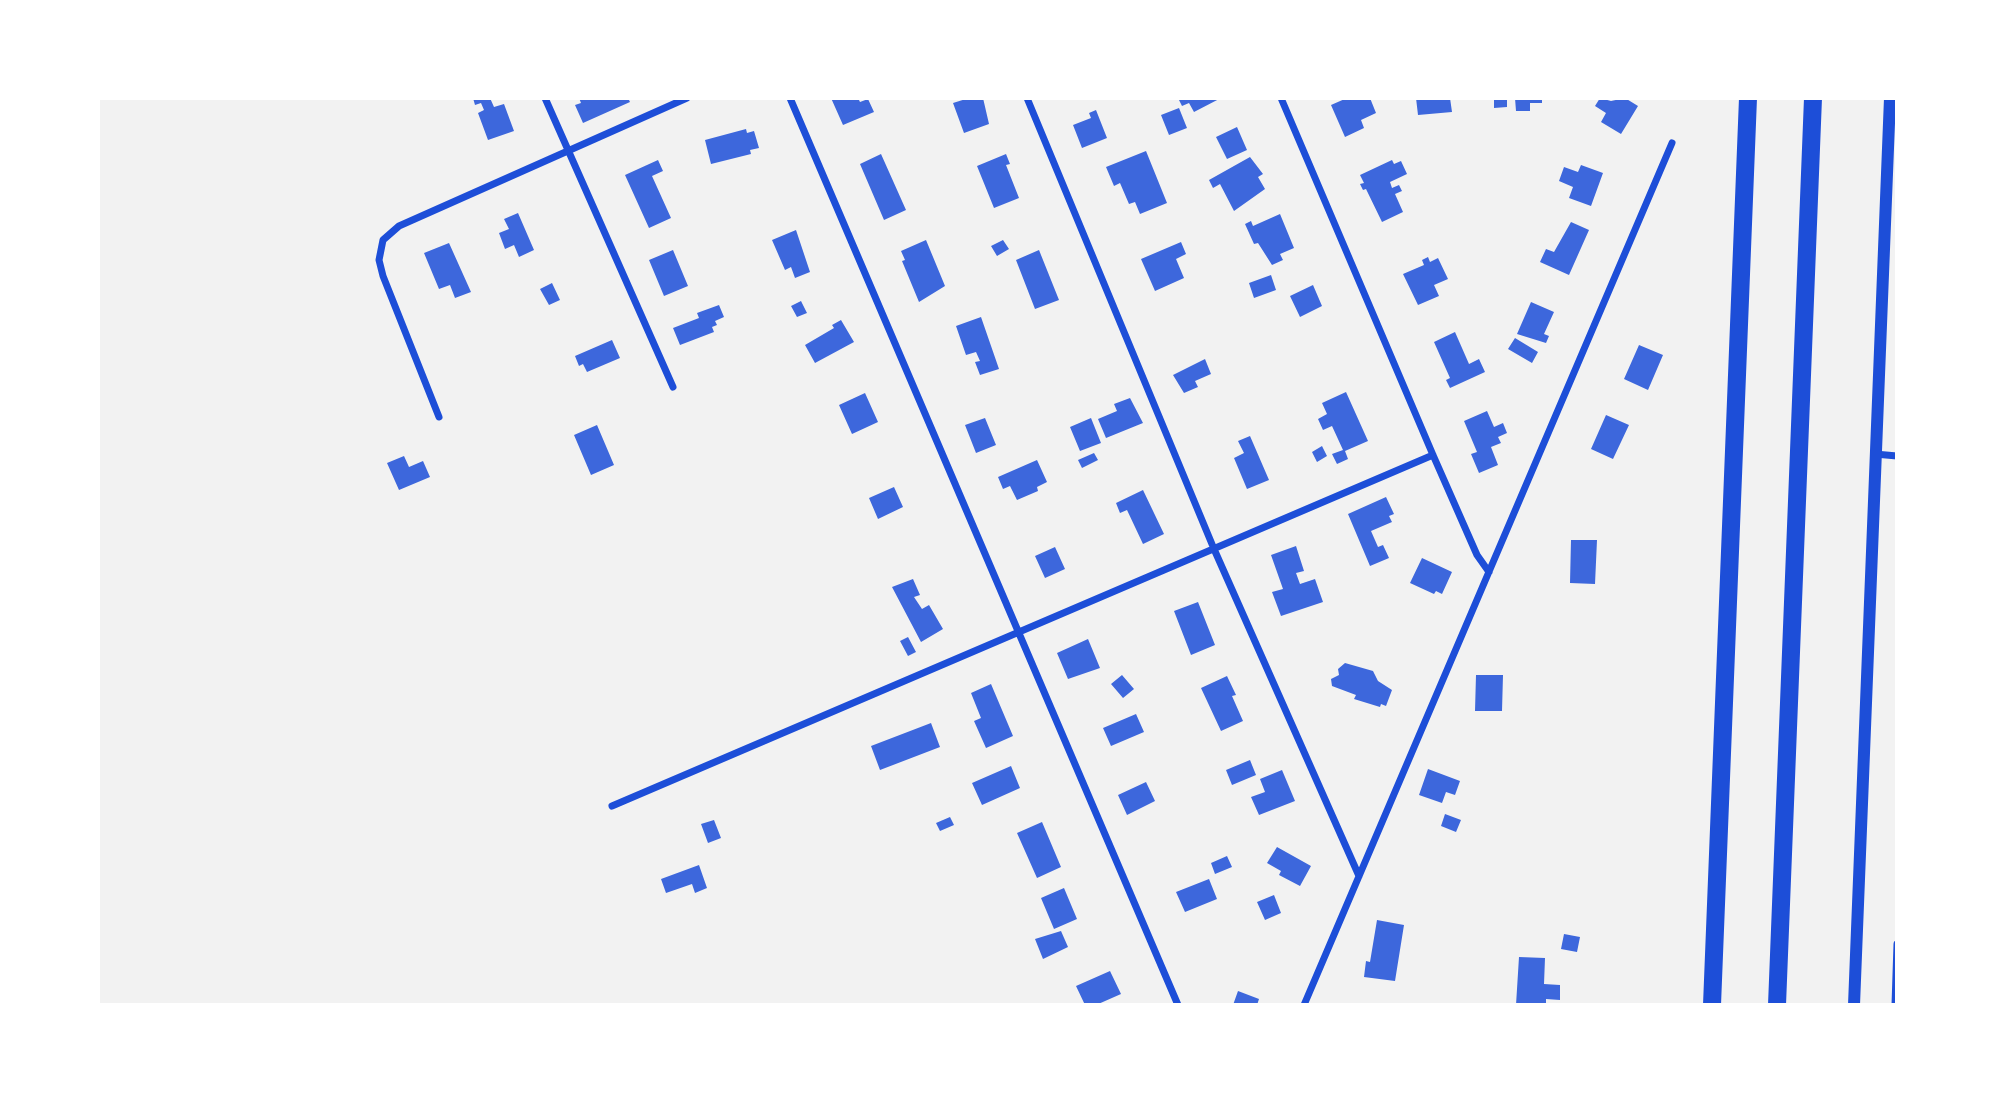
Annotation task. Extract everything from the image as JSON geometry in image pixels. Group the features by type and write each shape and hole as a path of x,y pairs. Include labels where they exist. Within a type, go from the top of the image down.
{"highway":[{"path":"1738,98 1742,258"},
{"path":"1712,1005 1748,98"},
{"path":"1777,1005 1813,98"}],"street":[{"path":"545,98 673,387"},
{"path":"439,417 379,260 383,240 398,226 687,98"},
{"path":"790,98 1178,1005"},
{"path":"1027,98 1214,549 1359,876"},
{"path":"1281,98 1433,455 1477,555 1489,572"},
{"path":"1854,1005 1890,98"},
{"path":"1304,1005 1672,143"},
{"path":"1875,454 1897,456"},
{"path":"612,806 1433,455"},
{"path":"1895,1005 1897,944"}],"building":[{"path":"473,98 490,98 494,107 504,104 514,131 488,140 478,113 484,110 481,103 475,105"},
{"path":"579,98 628,98 630,102 583,123 575,105 581,103"},
{"path":"831,98 858,98 860,102 868,99 874,112 843,125"},
{"path":"969,98 983,98 989,124 964,133 953,103"},
{"path":"1178,98 1221,98 1194,112 1189,103 1182,106"},
{"path":"1347,98 1370,98 1376,113 1361,120 1364,128 1345,137 1331,105"},
{"path":"1416,98 1450,98 1452,112 1418,115"},
{"path":"1494,98 1507,98 1507,107 1494,108"},
{"path":"1515,98 1542,98 1542,103 1530,103 1530,111 1516,111"},
{"path":"1600,98 1611,101 1625,98 1638,106 1621,134 1601,122 1606,113 1595,106"},
{"path":"1179,108 1187,128 1169,135 1161,115"},
{"path":"1096,110 1107,138 1082,148 1073,125 1091,118 1089,113"},
{"path":"1237,127 1247,150 1227,159 1216,137"},
{"path":"746,129 747,133 754,131 759,148 750,150 751,154 711,164 705,140"},
{"path":"1146,151 1167,203 1140,214 1135,202 1129,204 1120,183 1114,186 1106,167"},
{"path":"881,154 906,210 884,220 860,164"},
{"path":"1006,154 1010,164 1006,165 1019,198 994,208 977,166"},
{"path":"1250,157 1263,174 1258,177 1265,189 1234,211 1220,184 1213,188 1209,180"},
{"path":"658,160 663,171 652,176 671,218 649,228 625,175"},
{"path":"1392,160 1394,164 1401,161 1407,174 1390,182 1392,188 1399,185 1402,191 1395,194 1403,212 1382,222 1366,189 1363,190 1360,184 1364,183 1360,175"},
{"path":"1581,165 1603,173 1591,206 1569,198 1573,187 1559,181 1564,167 1578,172"},
{"path":"518,213 534,250 519,257 514,245 505,249 499,233 509,229 504,219"},
{"path":"1280,214 1294,248 1280,254 1283,260 1272,265 1258,243 1254,244 1245,224 1251,221 1253,226"},
{"path":"1571,222 1589,230 1569,275 1540,262 1546,249 1554,252"},
{"path":"796,230 810,272 795,278 791,267 785,270 772,240"},
{"path":"926,240 945,286 919,302 902,261 905,260 901,251"},
{"path":"1003,240 1009,249 997,256 991,246"},
{"path":"1181,242 1186,254 1176,259 1184,278 1155,291 1141,259"},
{"path":"449,243 471,292 455,298 450,285 439,289 424,253"},
{"path":"673,250 688,286 664,296 649,260"},
{"path":"1039,250 1059,300 1035,309 1016,260"},
{"path":"1428,257 1430,262 1438,258 1448,279 1434,285 1439,296 1418,305 1403,274 1424,265 1422,260"},
{"path":"1271,275 1276,290 1254,298 1249,283"},
{"path":"552,283 560,300 549,305 540,289"},
{"path":"1313,285 1322,306 1300,317 1290,296"},
{"path":"801,301 807,313 797,317 791,306"},
{"path":"1531,302 1554,312 1544,334 1549,336 1546,343 1517,334"},
{"path":"719,305 724,317 715,321 717,325 712,327 714,332 680,345 673,328 699,318 697,313"},
{"path":"981,317 999,369 980,375 975,362 980,361 976,352 966,355 956,326"},
{"path":"841,320 854,342 815,363 805,345 834,328 832,325"},
{"path":"1455,332 1469,364 1479,359 1485,372 1450,388 1446,380 1450,378 1434,342"},
{"path":"1515,338 1538,352 1532,363 1508,349"},
{"path":"612,340 620,358 587,372 583,364 579,366 575,356"},
{"path":"1639,345 1663,355 1648,390 1624,379"},
{"path":"1205,359 1211,374 1195,381 1198,387 1184,393 1173,375"},
{"path":"1346,392 1368,441 1345,451 1348,459 1337,464 1332,454 1343,450 1332,426 1323,430 1318,419 1327,414 1322,403"},
{"path":"865,393 878,422 852,434 839,405"},
{"path":"1130,398 1143,423 1106,438 1098,419 1117,411 1114,404"},
{"path":"1487,411 1494,427 1503,423 1507,433 1498,437 1501,443 1491,447 1498,465 1479,473 1471,454 1477,452 1464,421"},
{"path":"1606,415 1629,425 1613,459 1591,449"},
{"path":"985,418 996,445 976,453 965,425"},
{"path":"1091,418 1101,443 1080,451 1070,427"},
{"path":"597,425 614,465 591,475 574,435"},
{"path":"1250,436 1269,480 1247,489 1234,458 1244,453 1238,441"},
{"path":"1322,446 1327,456 1317,462 1312,452"},
{"path":"1094,453 1098,460 1082,468 1078,460"},
{"path":"404,456 409,467 423,461 430,477 399,490 387,463"},
{"path":"1037,460 1047,482 1037,487 1038,491 1017,500 1010,486 1003,489 998,477"},
{"path":"894,487 903,507 878,519 869,498"},
{"path":"1143,490 1164,534 1143,544 1127,510 1120,513 1116,503"},
{"path":"1386,497 1394,514 1389,516 1392,522 1371,531 1378,547 1383,545 1389,558 1370,566 1348,514"},
{"path":"1571,540 1597,540 1595,584 1570,583"},
{"path":"1296,546 1304,571 1296,573 1300,584 1315,579 1323,602 1281,616 1272,592 1283,589 1271,555"},
{"path":"1055,547 1065,569 1045,578 1035,556"},
{"path":"1422,558 1452,572 1442,594 1436,591 1434,594 1410,583"},
{"path":"913,579 920,595 914,597 922,609 929,605 943,629 921,642 892,587"},
{"path":"1198,602 1215,645 1191,655 1174,611"},
{"path":"908,637 916,652 908,656 900,641"},
{"path":"1088,639 1100,668 1068,679 1057,653"},
{"path":"1345,663 1373,671 1378,681 1392,690 1386,706 1381,704 1380,707 1354,699 1356,695 1332,686 1331,679 1339,675 1338,669"},
{"path":"1122,675 1134,689 1123,698 1111,684"},
{"path":"1476,675 1503,675 1502,711 1475,711"},
{"path":"1227,676 1236,695 1232,696 1243,721 1221,731 1201,688"},
{"path":"991,684 1013,736 986,748 974,721 981,718 971,693"},
{"path":"1136,714 1144,732 1111,746 1103,728"},
{"path":"931,723 940,747 880,770 871,746"},
{"path":"1250,760 1256,775 1232,785 1226,770"},
{"path":"1011,766 1020,788 982,805 972,783"},
{"path":"1428,769 1460,781 1455,795 1446,792 1442,803 1419,795"},
{"path":"1282,770 1295,801 1259,815 1251,797 1265,792 1260,779"},
{"path":"1146,782 1155,801 1127,815 1118,795"},
{"path":"1445,814 1461,820 1456,832 1441,826"},
{"path":"950,817 954,825 940,831 936,823"},
{"path":"714,820 721,838 708,843 701,824"},
{"path":"1042,822 1061,867 1037,878 1017,833"},
{"path":"1277,847 1311,866 1300,886 1279,875 1281,871 1267,863"},
{"path":"1227,856 1232,867 1215,874 1211,863"},
{"path":"699,865 707,888 695,893 692,884 666,893 661,879"},
{"path":"1209,879 1217,899 1185,912 1176,892"},
{"path":"1064,888 1077,919 1054,929 1041,898"},
{"path":"1274,895 1281,913 1265,920 1257,902"},
{"path":"1377,920 1404,925 1395,981 1364,977 1366,961 1370,962"},
{"path":"1061,931 1068,947 1043,959 1035,939"},
{"path":"1564,934 1580,937 1577,952 1561,949"},
{"path":"1519,957 1545,958 1544,984 1560,985 1560,1000 1546,999 1546,1005 1516,1005"},
{"path":"1110,971 1121,994 1096,1005 1085,1005 1076,986"},
{"path":"1238,991 1259,999 1257,1005 1233,1005"}]}
